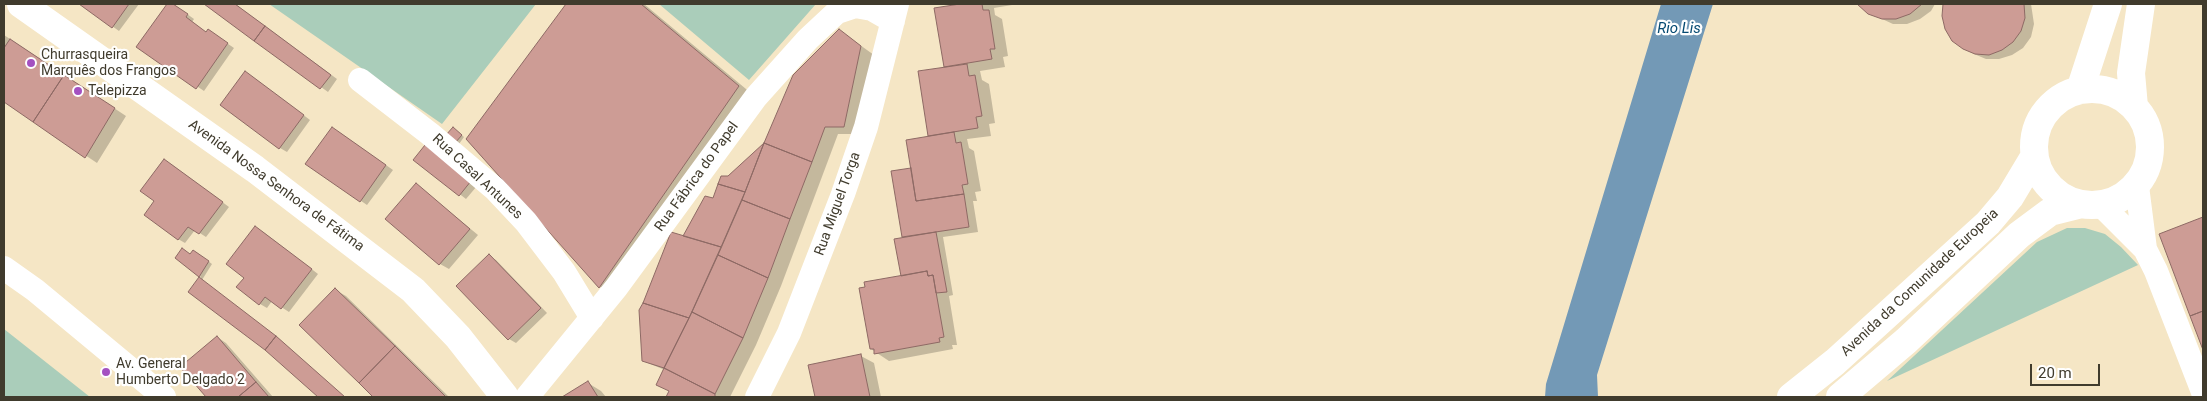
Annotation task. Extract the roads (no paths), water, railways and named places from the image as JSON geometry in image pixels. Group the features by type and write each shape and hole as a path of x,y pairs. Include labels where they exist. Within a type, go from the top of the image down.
{"main road":[{"name":"Avenida Nossa Senhora de Fátima","path":"21,4 255,168 406,284 458,337 505,397"},
{"path":"2080,90 2108,4"},
{"path":"1840,397 1906,341 2020,235 2050,212 2114,200 2137,186 2146,172 2149,155 2147,135 2134,107 2131,73 2141,4"},
{"name":"Avenida da Comunidade Europeia","path":"1791,397 1835,362 1988,222 2010,197 2034,157 2034,139 2039,122 2049,107 2063,96 2080,90 2100,90 2119,96 2134,107"},
{"path":"2034,157 2038,170 2056,193 2091,204"}],"street":[{"name":"Rua Fábrica do Papel","path":"527,397 592,318 756,97 808,39 837,12 855,6 895,12"},
{"name":"Rua Miguel Torga","path":"758,397 789,332 843,194 866,127 895,12"},
{"name":"Rua Casal Antunes","path":"360,80 430,134 494,189 526,222 548,251 592,318"},
{"path":"2137,186 2145,250 2156,271 2203,392"},
{"path":"2091,204 2145,250"},
{"path":"4,268 35,290 164,397"}],"water":[{"name":"Rio Lis","path":"1661,4 1713,4 1597,375 1598,397 1545,397 1546,384"}],"place":[{"name":"Churrasqueira Marquês dos Frangos","path":"31,63"},
{"name":"Telepizza","path":"78,91"},
{"name":"Av. General Humberto Delgado 2","path":"106,372"}]}
